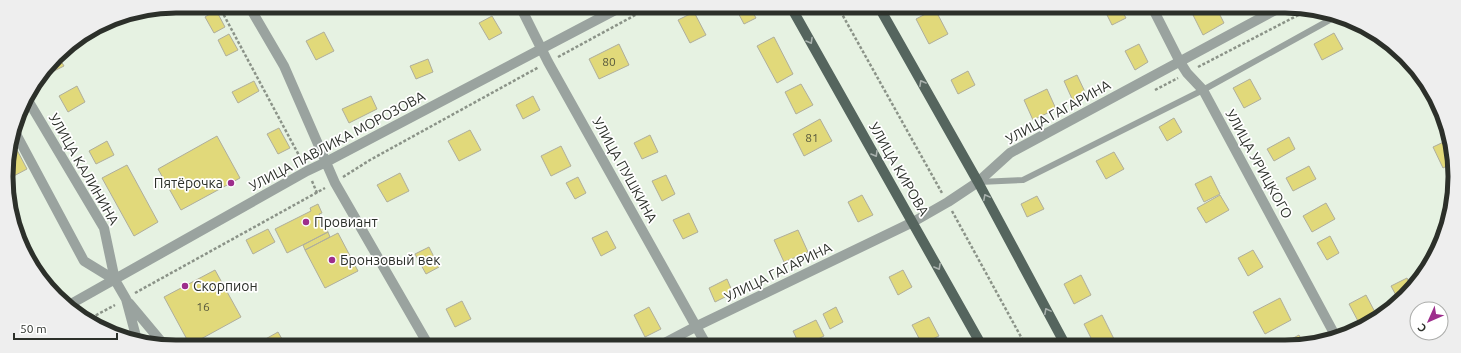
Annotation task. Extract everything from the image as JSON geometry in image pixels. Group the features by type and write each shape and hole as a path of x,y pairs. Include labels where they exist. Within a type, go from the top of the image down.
{"main road":[{"name":"УЛИЦА КИРОВА","path":"794,13 979,340"},
{"path":"883,13 978,182 1063,340"}],"street":[{"path":"253,13 284,66 335,183 425,340"},
{"name":"УЛИЦА ПУШКИНА","path":"523,13 541,50 704,340"},
{"name":"УЛИЦА ПАВЛИКА МОРОЗОВА","path":"73,303 307,171 610,13"},
{"name":"УЛИЦА УРИЦКОГО","path":"1155,13 1180,62 1187,73 1203,90 1334,332"},
{"name":"УЛИЦА ГАГАРИНА","path":"670,340 913,222 948,202 978,182 1010,153 1272,13"},
{"name":"УЛИЦА КАЛИНИНА","path":"30,104 104,228 115,280 126,299 159,339"},
{"name":"УЛИЦА КАЛИНИНА","path":"18,138 84,261 115,280"},
{"name":"УЛИЦА КАЛИНИНА","path":"126,299 136,334"}],"lane":[{"path":"978,182 1023,180 1203,90 1330,20"}],"path":[{"path":"223,13 318,193"},
{"path":"93,317 318,193 370,160 639,13"},
{"path":"841,13 948,202 1023,340"}],"building":[{"path":"211,13 218,13 225,27 214,33 205,17"},
{"path":"695,13 706,35 690,43 678,20"},
{"path":"738,13 753,13 756,18 744,24"},
{"path":"927,13 937,13 948,34 929,44 916,19"},
{"path":"1106,13 1123,13 1126,18 1112,25"},
{"path":"1192,13 1219,13 1224,23 1203,35"},
{"path":"492,16 502,33 489,40 479,23"},
{"path":"324,32 334,51 316,60 306,41"},
{"path":"1334,33 1343,49 1322,60 1314,44"},
{"path":"229,34 238,50 226,56 218,40"},
{"path":"774,37 793,74 777,83 757,46"},
{"path":"619,44 629,65 599,79 589,59"},
{"path":"1139,44 1148,62 1135,70 1125,51"},
{"path":"428,59 433,72 416,79 410,66"},
{"path":"61,61 64,66 51,73"},
{"path":"968,71 975,85 958,94 951,80"},
{"path":"1077,75 1086,94 1073,101 1064,81"},
{"path":"1250,79 1261,99 1244,108 1233,88"},
{"path":"254,81 259,91 238,103 232,92"},
{"path":"801,84 813,105 796,114 785,92"},
{"path":"77,86 85,102 68,112 59,96"},
{"path":"1047,89 1056,109 1033,120 1024,100"},
{"path":"371,96 377,109 349,123 342,109"},
{"path":"533,96 540,110 523,119 516,105"},
{"path":"1174,118 1182,132 1167,141 1159,127"},
{"path":"820,119 832,141 804,156 793,134"},
{"path":"279,128 290,148 278,154 267,134"},
{"path":"470,130 481,150 459,161 448,141"},
{"path":"650,135 658,152 642,159 634,143"},
{"path":"217,136 240,178 181,210 158,169"},
{"path":"1289,137 1295,149 1274,161 1267,149"},
{"path":"107,141 114,155 96,164 89,151"},
{"path":"1444,142 1448,166 1443,168 1433,147"},
{"path":"561,146 571,166 551,176 541,156"},
{"path":"15,148 27,169 13,176 13,166"},
{"path":"1114,152 1124,169 1106,179 1096,161"},
{"path":"127,165 158,222 134,236 102,178"},
{"path":"1309,166 1316,179 1293,191 1286,178"},
{"path":"400,173 409,191 387,202 377,185"},
{"path":"666,175 675,194 662,201 652,181"},
{"path":"1211,176 1220,194 1204,202 1195,184"},
{"path":"578,177 586,193 575,199 566,183"},
{"path":"862,195 873,215 858,222 848,202"},
{"path":"1220,195 1229,210 1206,223 1197,208"},
{"path":"1037,196 1044,209 1027,217 1021,204"},
{"path":"1326,203 1335,219 1312,232 1303,216"},
{"name":"Провиант","path":"318,204 322,213 319,214 328,232 287,253 275,229 311,211 310,208"},
{"path":"689,213 698,232 683,239 673,220"},
{"path":"268,229 275,242 253,254 246,240"},
{"path":"798,230 808,252 784,262 774,240"},
{"path":"607,231 616,248 601,256 592,238"},
{"path":"328,232 330,237 305,250 303,245"},
{"name":"Бронзовый век","path":"338,233 358,271 325,288 305,250"},
{"path":"1330,236 1339,253 1327,260 1317,243"},
{"path":"429,247 439,267 426,274 415,254"},
{"path":"1253,250 1263,267 1248,276 1238,258"},
{"path":"215,270 241,317 199,340 187,340 164,297"},
{"path":"903,270 912,287 898,295 889,277"},
{"path":"1081,275 1091,295 1074,304 1064,284"},
{"path":"1407,278 1409,282 1396,295 1391,286"},
{"path":"727,279 733,293 715,302 709,288"},
{"path":"1366,295 1375,312 1359,322 1349,304"},
{"path":"1280,298 1291,320 1265,334 1253,312"},
{"path":"462,301 471,319 455,327 446,309"},
{"path":"649,307 661,329 645,337 634,315"},
{"path":"836,307 843,322 830,329 823,314"},
{"path":"1102,315 1114,339 1092,340 1084,324"},
{"path":"929,317 939,336 930,340 920,340 912,325"},
{"path":"816,320 824,336 816,340 797,340 793,331"},
{"path":"278,332 283,340 264,340"},
{"path":"1299,335 1301,339 1295,340 1290,340"}],"place":[{"name":"Пятёрочка","path":"231,183"},
{"name":"Провиант","path":"306,222"},
{"name":"Бронзовый век","path":"332,260"},
{"name":"Скорпион","path":"185,286"}]}
